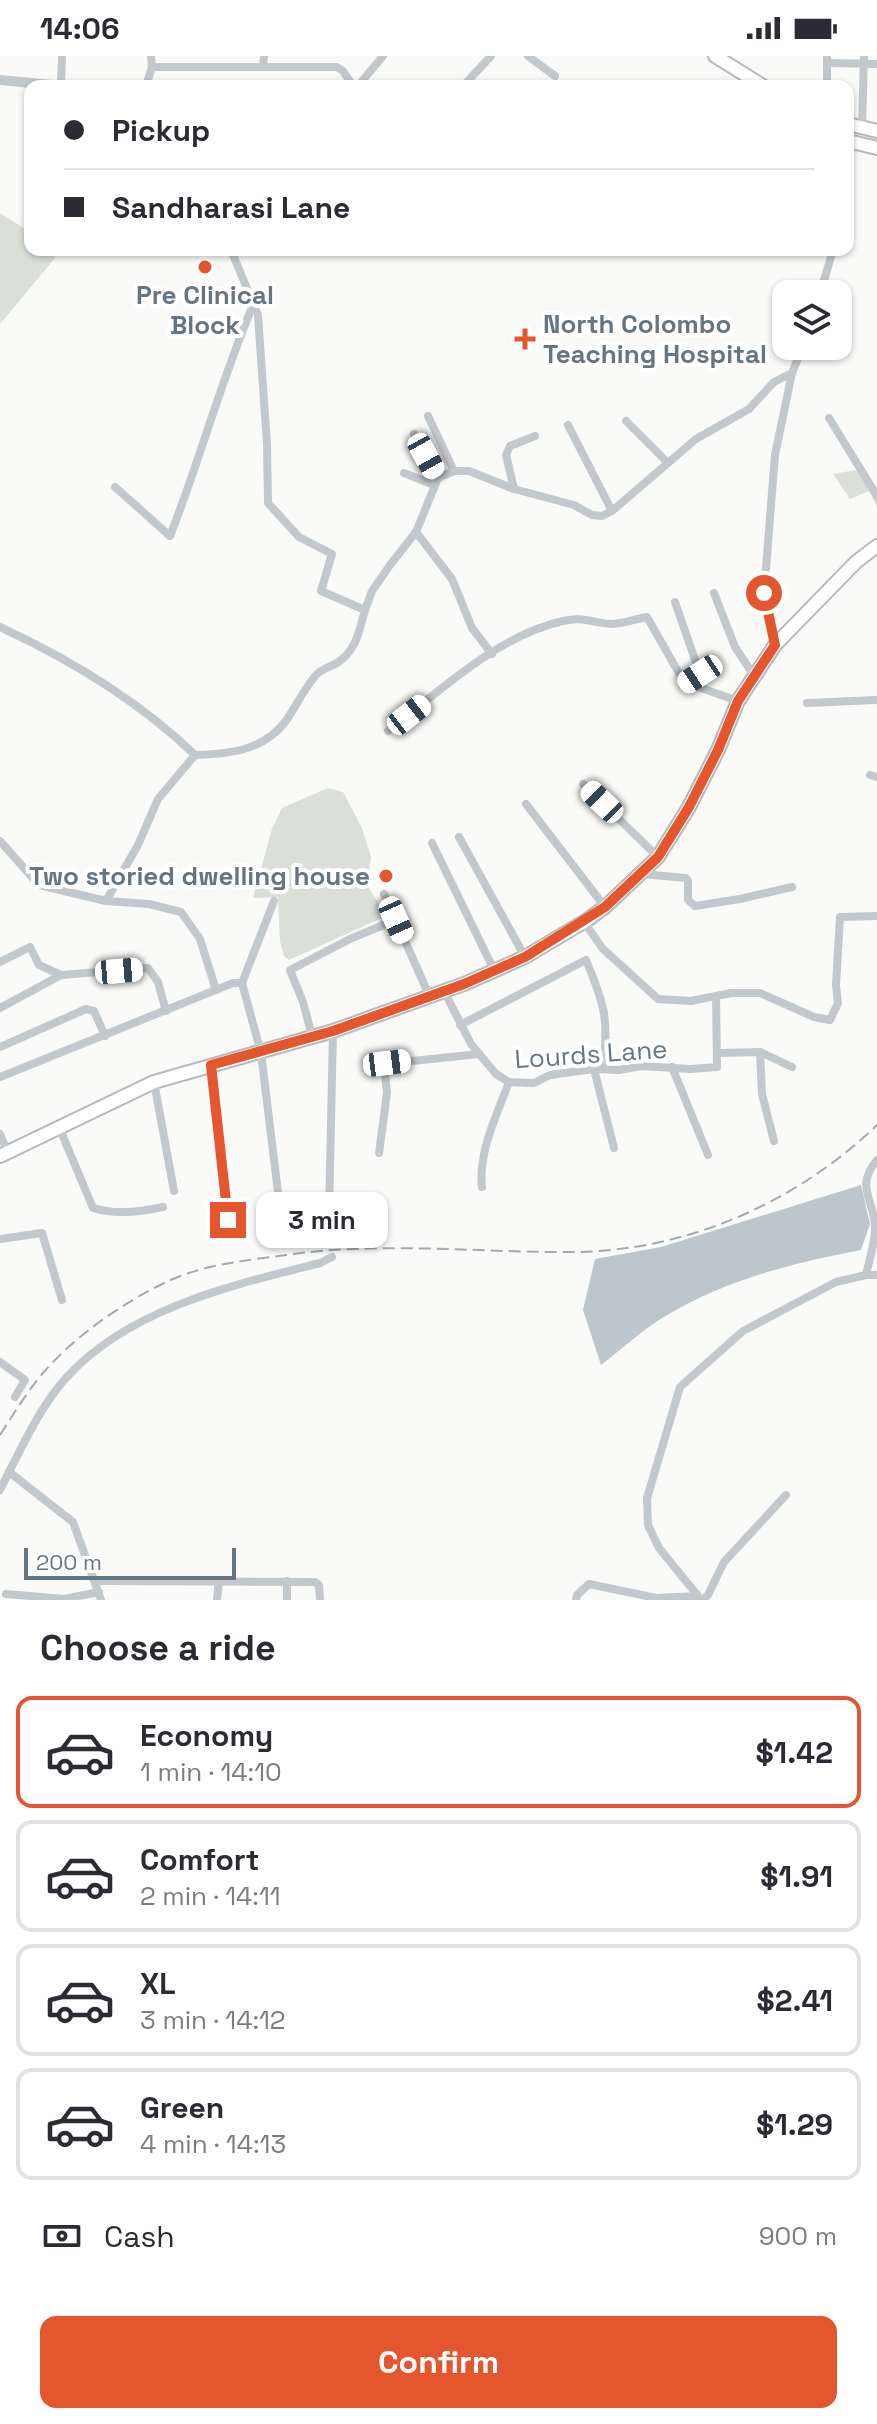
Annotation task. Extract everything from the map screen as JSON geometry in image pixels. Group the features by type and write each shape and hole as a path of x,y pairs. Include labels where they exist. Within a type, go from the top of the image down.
{"main road":[{"path":"715,56 753,80"},
{"path":"854,126 877,131"},
{"path":"854,133 877,139"},
{"path":"854,142 877,148"},
{"path":"4,1154 154,1082 333,1031 444,991 525,957 584,922 605,907 658,857 689,807 718,750 738,701 775,645 856,562 877,546"}],"street":[{"path":"62,56 62,80"},
{"path":"148,80 152,67 151,56"},
{"path":"263,67 264,56"},
{"path":"361,80 383,56"},
{"path":"469,80 491,56"},
{"path":"528,56 555,76"},
{"path":"827,80 828,60 864,60 877,64"},
{"path":"862,128 864,60"},
{"path":"152,67 337,67 351,80"},
{"path":"0,80 24,82"},
{"path":"233,256 258,315 268,503 299,537 332,554 321,591 365,610"},
{"path":"824,280 831,256"},
{"path":"115,487 170,536 194,474 237,342 253,305"},
{"path":"775,645 764,593 775,455 797,360"},
{"path":"0,627 34,643 104,685 176,737 195,755 227,754 260,744 284,723 318,672 340,661 355,645 372,591 416,532 436,482 454,471 469,471 514,489 602,516 612,511 696,439 749,409 774,382 792,373"},
{"path":"428,416 454,471"},
{"path":"829,418 877,496"},
{"path":"626,421 668,463"},
{"path":"568,425 612,511"},
{"path":"414,434 436,482"},
{"path":"514,489 506,455 510,446 535,436"},
{"path":"404,473 436,482"},
{"path":"416,532 452,579 472,628 492,654"},
{"path":"714,593 735,647 755,677"},
{"path":"675,602 700,674 687,683"},
{"path":"388,731 471,667 522,635 560,621 583,617 615,624 647,617 687,683 738,701"},
{"path":"807,703 877,700"},
{"path":"106,901 138,845 158,799 195,755"},
{"path":"583,784 658,857"},
{"path":"526,804 605,907"},
{"path":"459,837 525,957"},
{"path":"0,841 39,885 106,901 149,904 181,912 200,939 216,990"},
{"path":"432,843 494,970"},
{"path":"642,874 686,878 688,900 695,906 792,887"},
{"path":"384,894 429,995"},
{"path":"274,901 242,983 261,1053 281,1217"},
{"path":"584,922 603,949 658,999 691,1001 760,993 814,1017 830,1020 838,1003 836,985 840,917 877,916"},
{"path":"312,1036 290,970 352,938 396,920"},
{"path":"0,962 30,947 39,965 61,975"},
{"path":"460,1025 586,960 602,998 607,1020 598,1069 614,1148"},
{"path":"0,1008 61,975 148,968 158,982 166,1011"},
{"path":"0,1077 233,983 242,983"},
{"name":"Lourds Lane","path":"444,991 460,1025 479,1054 496,1074 509,1082 534,1083 550,1075 598,1069 717,1067 718,1053"},
{"path":"716,996 718,1053 760,1052 792,1067"},
{"path":"0,1047 86,1009 94,1011 105,1036"},
{"path":"329,1214 333,1031"},
{"path":"760,1052 762,1094 774,1141"},
{"path":"379,1153 387,1093 384,1064 479,1054"},
{"path":"211,1065 228,1220"},
{"path":"672,1067 708,1155"},
{"path":"154,1082 174,1191"},
{"path":"482,1187 480,1171 509,1082"},
{"path":"59,1127 93,1208 106,1212 138,1212 163,1207"},
{"path":"0,1134 4,1154"},
{"path":"866,1275 876,1229 865,1180 867,1171 877,1160"},
{"path":"0,1239 42,1233 62,1300"},
{"path":"0,1490 38,1414 67,1377 126,1329 225,1287 320,1263 332,1257"},
{"path":"700,1599 659,1548 648,1525 647,1498 680,1387 743,1331 836,1282 877,1275"},
{"path":"0,1362 25,1380 15,1397"},
{"path":"6,1594 64,1599 100,1596 73,1522 9,1472"},
{"path":"576,1600 589,1584 656,1598 700,1599 708,1595 724,1562 786,1495"},
{"path":"217,1600 219,1580"},
{"path":"96,1581 318,1583 320,1600"},
{"path":"287,1581 287,1600"}],"shaded area":[{"path":"0,213 24,228 24,256 55,258 0,324"},
{"path":"862,469 877,499 877,507 869,491 850,499 833,474"},
{"path":"328,788 343,792 362,828 371,857 367,885 386,916 289,960 284,956 280,941 278,897 253,898 272,829 282,808"},
{"path":"861,1185 870,1224 861,1250 784,1267 711,1293 656,1322 601,1365 583,1310 595,1259 661,1247"}],"railway":[{"path":"0,1435 39,1378 80,1337 141,1295 186,1274 229,1263 322,1251 395,1248 577,1252 660,1242 739,1217 776,1198 812,1177 877,1125"}],"place":[{"name":"Pre Clinical Block","path":"205,267"},
{"name":"North Colombo Teaching Hospital","path":"525,339"},
{"name":"Two storied dwelling house","path":"386,876"}],"route":[{"path":"228,1220 211,1065 333,1031 464,984 525,957 605,907 658,857 689,807 718,750 738,701 775,645 764,593"}]}
